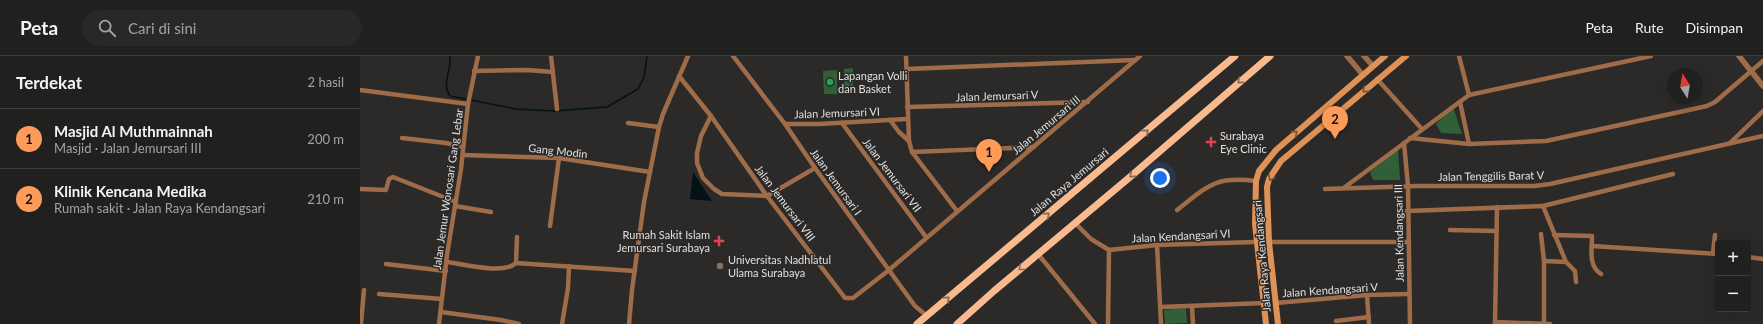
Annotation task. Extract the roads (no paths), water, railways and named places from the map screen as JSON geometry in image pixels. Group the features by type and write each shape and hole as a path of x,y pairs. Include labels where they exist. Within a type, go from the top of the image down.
{"main road":[{"name":"Jalan Raya Jemursari","path":"917,324 1235,56"},
{"path":"957,324 1270,56"},
{"name":"Jalan Raya Kendangsari","path":"1266,324 1255,242 1256,181 1259,171 1276,150 1385,56"},
{"name":"Jalan Raya Kendangsari","path":"1278,324 1267,224 1267,187 1269,179 1281,161 1406,56"},
{"path":"1320,112 1327,122"},
{"path":"1255,224 1267,224"}],"street":[{"name":"Jalan Jemur Wonosari Gang Lebar","path":"439,324 469,101 478,56"},
{"path":"551,56 557,109"},
{"path":"629,324 634,271 644,202 659,127 663,114 688,56"},
{"name":"Jalan Jemursari I","path":"733,56 785,124 915,306 927,316"},
{"name":"Jalan Jemursari VI","path":"906,56 907,119 909,141 912,152 957,211"},
{"name":"Jalan Jemursari III","path":"889,270 926,237 1088,102 1140,56"},
{"path":"1347,56 1363,75"},
{"path":"1364,56 1373,66"},
{"path":"1459,56 1469,95"},
{"path":"1345,187 1469,95 1651,56"},
{"path":"1739,56 1763,86"},
{"path":"906,69 1135,60"},
{"path":"1410,138 1469,144 1546,141 1707,106 1715,102 1763,60"},
{"path":"474,71 527,70 554,72"},
{"name":"Jalan Jemursari VIII","path":"679,76 711,116 767,196 845,298 853,298 889,270"},
{"path":"1377,79 1422,129"},
{"path":"360,90 469,101"},
{"name":"Jalan Jemursari V","path":"907,107 1088,102"},
{"path":"1460,102 1469,144"},
{"path":"1729,144 1763,111"},
{"path":"711,116 701,136 697,153 697,163 703,178 714,189 726,195 767,196 815,168"},
{"name":"Jalan Jemursari VI","path":"785,124 842,123 907,119"},
{"name":"Jalan Jemursari VI","path":"890,120 899,132 909,141"},
{"path":"628,123 659,127"},
{"name":"Jalan Jemursari VII","path":"842,123 926,237"},
{"name":"Jalan Tenggilis Barat V","path":"1325,189 1345,187 1408,186 1534,186 1550,184 1763,136"},
{"path":"402,138 464,147"},
{"name":"Jalan Kendangsari III","path":"1404,143 1408,186 1407,211 1410,324"},
{"path":"912,152 1034,147"},
{"name":"Gang Modin","path":"462,155 559,158 650,172"},
{"path":"550,226 559,158"},
{"path":"1407,211 1542,206 1673,174"},
{"path":"360,189 386,190 389,179 393,177 456,204 491,212"},
{"path":"1177,210 1208,186 1218,182 1228,180 1256,181"},
{"path":"1542,206 1566,262 1575,271 1576,282"},
{"path":"1496,207 1496,323 1550,324"},
{"path":"1074,223 1092,239 1109,250 1108,324"},
{"path":"1450,230 1497,231"},
{"path":"1541,234 1544,261 1544,324"},
{"path":"1554,235 1591,235 1592,261 1594,268 1601,274"},
{"path":"1715,235 1715,240"},
{"path":"516,263 517,237"},
{"name":"Jalan Kendangsari VI","path":"1109,250 1156,246 1255,242"},
{"path":"1269,242 1409,242"},
{"path":"1156,246 1162,324"},
{"path":"1592,246 1638,250 1689,251 1715,254"},
{"path":"1038,254 1095,324"},
{"path":"1751,257 1763,259"},
{"path":"1544,261 1566,262"},
{"path":"447,262 499,270 510,267 516,263 634,271"},
{"path":"386,264 446,271"},
{"path":"562,324 568,288 569,266"},
{"path":"361,324 364,290"},
{"path":"378,294 442,299"},
{"name":"Jalan Kendangsari V","path":"1276,303 1367,295 1410,294"},
{"path":"1367,295 1369,324"},
{"path":"1161,307 1192,307 1264,303"},
{"path":"1192,307 1193,324"},
{"path":"441,312 501,320 519,324"},
{"path":"1336,321 1369,317"}],"waterway":[{"path":"450,56 446,86 450,96 516,109 553,111 607,107 638,89 644,77 647,56"}],"place":[{"name":"Lapangan Volli dan Basket","path":"830,82"},
{"name":"Klinik Kencana Medika","path":"1335,139"},
{"name":"Surabaya Eye Clinic","path":"1211,142"},
{"name":"Masjid Al Muthmainnah","path":"989,172"},
{"name":"Rumah Sakit Islam Jemursari Surabaya","path":"719,241"},
{"name":"Universitas Nadhlatul Ulama Surabaya","path":"720,266"}]}
